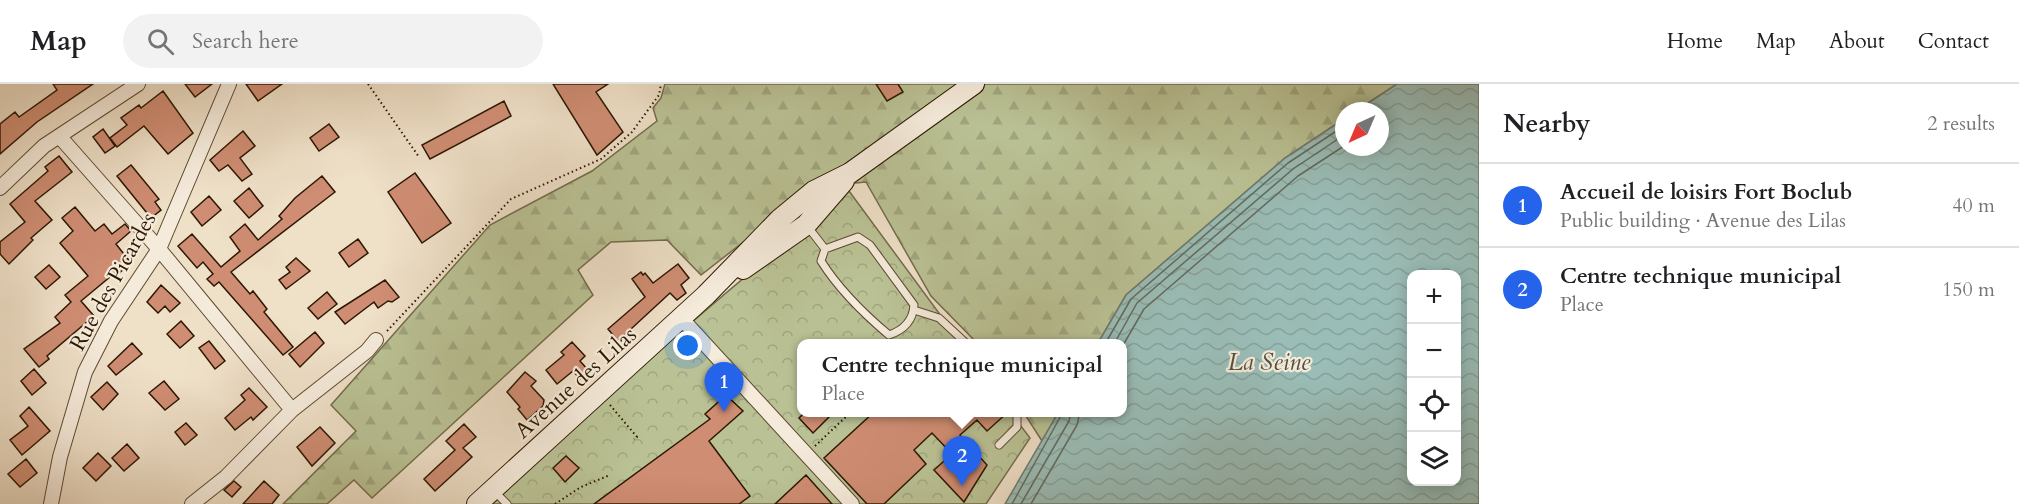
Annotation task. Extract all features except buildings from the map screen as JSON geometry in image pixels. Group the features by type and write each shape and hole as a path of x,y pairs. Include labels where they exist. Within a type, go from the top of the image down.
{"street":[{"path":"0,188 32,156 138,84"},
{"name":"Rue des Picardes","path":"51,504 60,457 85,372 111,321 159,249 229,84"},
{"name":"Avenue des Lilas","path":"477,504 706,295 786,214 814,191 850,173 974,84"},
{"path":"60,137 159,249 292,410"},
{"name":"Avenue des Lilas","path":"706,295 800,229 850,173"},
{"path":"786,214 800,229"},
{"path":"681,318 852,504"},
{"path":"192,504 226,477 292,410 367,351 376,340"}],"lane":[{"path":"800,229 825,249"},
{"path":"858,237 870,245 904,288 914,304 914,315 898,332 889,335 829,273 821,261 825,249 858,237"},
{"path":"914,310 939,318 962,339"},
{"path":"999,445 1017,427 1017,417"},
{"path":"493,489 507,504"}],"path":[{"path":"368,84 419,157"},
{"path":"376,340 511,199 602,159 632,132 659,95 661,84"},
{"path":"600,392 637,436 634,439"},
{"path":"806,454 846,417"},
{"path":"555,504 581,486 610,475"}],"green space":[{"path":"665,84 1397,84 1370,102 1335,102 1335,125 1285,158 1126,295 1100,339 973,339 931,296 866,182 814,187 701,275 667,240 611,242 578,270 593,295 372,498 354,480 327,504 283,504 356,431 331,405 490,225 592,171 657,121 653,108 661,98"},
{"path":"849,191 958,339 797,339 797,417 1014,417 1030,438 986,504 492,504 578,423 757,267"},
{"path":"1027,417 1056,417 1042,441"}],"water":[{"name":"La Seine","path":"1397,84 1479,84 1479,504 1005,504 1056,417 1127,417 1127,339 1100,339 1126,295 1285,158 1335,125 1335,156 1389,156 1389,102 1370,102"}],"place":[{"name":"Accueil de loisirs Fort Boclub","path":"724,412"},
{"name":"Centre technique municipal","path":"962,486"}]}
